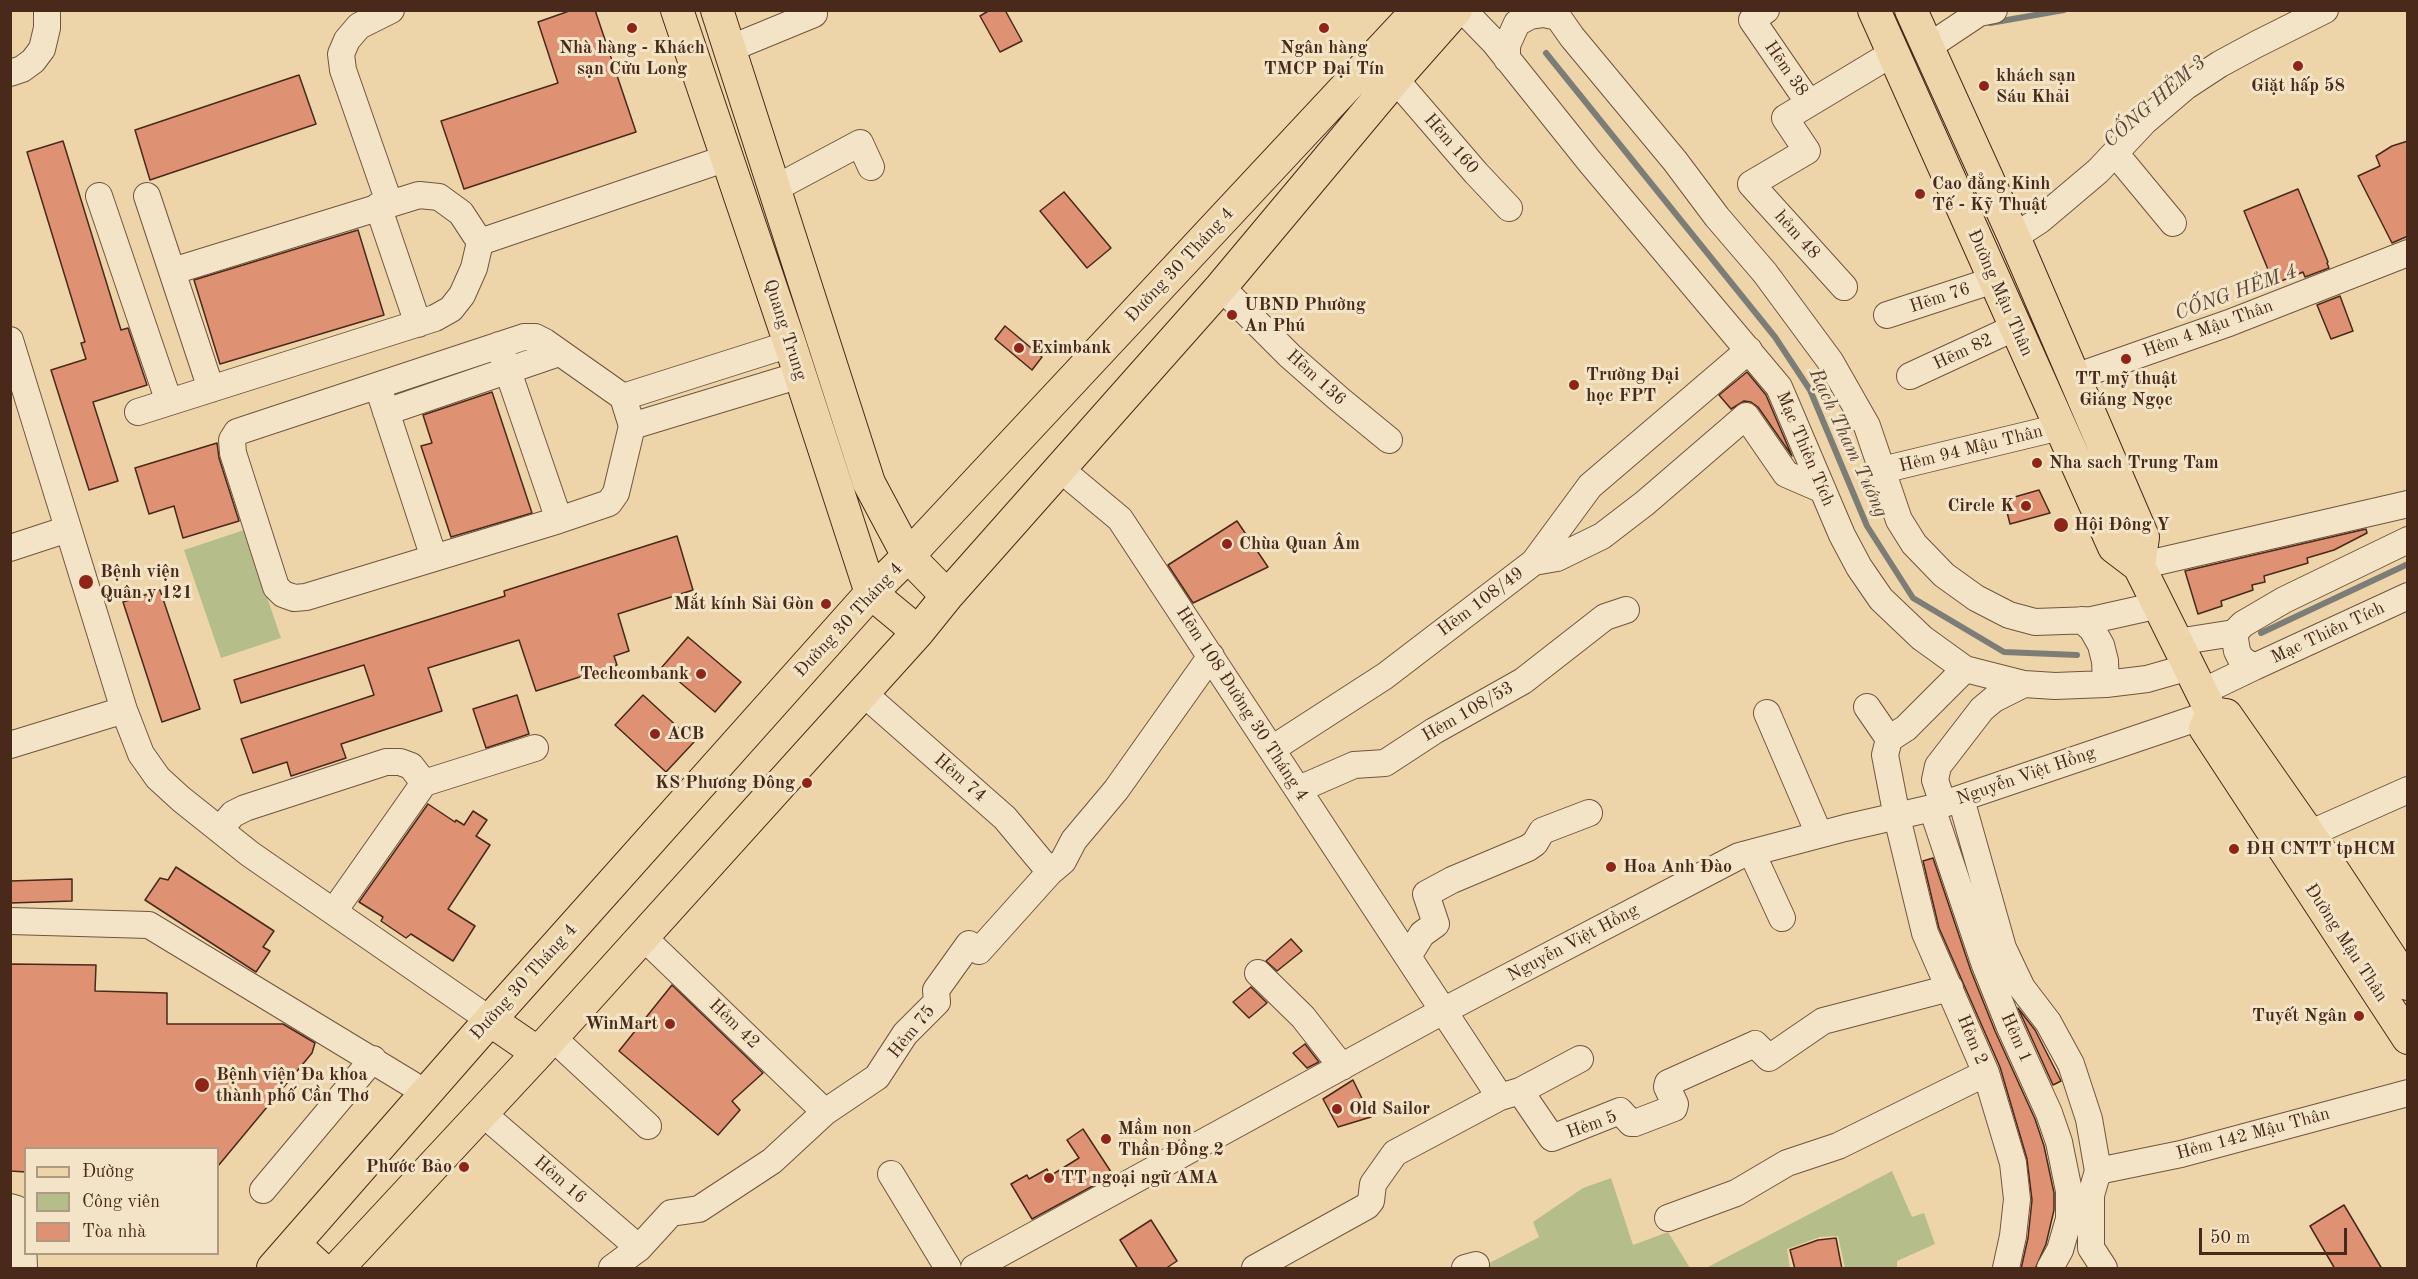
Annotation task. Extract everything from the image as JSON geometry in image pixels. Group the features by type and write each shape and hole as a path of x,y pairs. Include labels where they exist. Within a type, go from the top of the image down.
{"main road":[{"name":"Quang Trung","path":"677,10 871,593"},
{"name":"Quang Trung","path":"717,10 870,483 908,556 947,596"},
{"name":"Đường 30 Tháng 4","path":"273,1269 490,1020 871,593 1418,10"},
{"path":"338,1269 545,1045 918,632 1059,468 1221,287 1395,79 1456,10"},
{"name":"Đường Mậu Thân","path":"1874,10 2114,547 2139,566 2201,686 2309,834 2408,984"},
{"name":"Đường Mậu Thân","path":"1911,10 2014,237 2143,537 2139,566"},
{"path":"871,593 918,632"},
{"name":"Đường Mậu Thân","path":"2201,686 2205,728 2408,1038"},
{"path":"490,1020 545,1045"},
{"path":"294,1244 320,1269"}],"street":[{"path":"10,73 27,65 42,49 47,28 47,10"},
{"path":"391,10 358,26 346,40 340,54 418,324"},
{"path":"729,49 814,14 813,10"},
{"name":"Mạc Thiên Tích","path":"1463,10 1494,42 1590,162 1779,387 1859,567 1881,599 1922,638 1965,669 2024,684 2055,686 2106,684 2147,679 2201,686 2234,633 2243,624 2284,600 2408,540"},
{"name":"Hẽm 38","path":"1766,10 1752,20 1809,103"},
{"path":"1928,46 1979,13 1994,10"},
{"path":"2014,237 2040,220 2098,171 2145,121 2185,87 2238,54 2325,10"},
{"path":"1507,59 1507,45 1516,23 1530,16 1556,14 1675,161 1717,217 1765,273 1830,361 1867,426 1899,520 1914,544 1944,575 1976,598 2009,615 2036,622 2082,620 2159,605"},
{"path":"1809,103 1893,53"},
{"name":"Hẽm 160","path":"1395,79 1509,208"},
{"name":"hẻm 48","path":"1809,103 1785,118 1807,151 1751,184 1844,287"},
{"path":"774,189 860,142 871,167"},
{"path":"2115,153 2173,223"},
{"path":"480,242 728,158"},
{"path":"138,412 435,318 451,309 462,296 474,268 480,242 462,213 438,197 419,195 383,204 172,271"},
{"path":"99,196 169,402"},
{"path":"147,196 211,389"},
{"name":"Hẻm 4 Mậu Thân","path":"2075,377 2229,323 2408,254"},
{"name":"Hẽm 76","path":"1887,315 1994,280"},
{"name":"Hẽm 136","path":"1221,287 1290,356 1389,440"},
{"name":"Hẽm 82","path":"1910,376 2016,327"},
{"path":"524,337 535,338 560,353 623,397 632,426 616,493 609,503 306,597 294,598 283,594 276,587 233,453 232,440 237,432 524,337"},
{"path":"10,340 124,710 141,754 158,778 250,854 490,1020"},
{"path":"623,397 790,344"},
{"path":"499,345 559,520"},
{"path":"1534,562 1590,486 1749,350"},
{"path":"386,412 560,353"},
{"path":"632,426 800,375"},
{"path":"377,386 434,558"},
{"name":"Hẽm 108/49","path":"1272,749 1385,676 1534,562 1557,558 1602,536 1645,503 1746,416 1786,474 1823,489"},
{"name":"Hẻm 94 Mậu Thân","path":"1882,470 2060,427"},
{"name":"Hẽm 108 Đường 30 Tháng 4","path":"1059,468 1120,519 1443,1011"},
{"path":"2139,566 2408,504"},
{"path":"10,548 68,530"},
{"name":"Mạc Thiên Tích","path":"2234,633 2241,659 2254,667 2408,596"},
{"name":"Hẻm 108/53","path":"1299,789 1354,765 1385,763 1434,730 1523,681 1605,617 1626,610"},
{"path":"2082,620 2092,629 2101,645 2105,661 2106,684"},
{"name":"Hẻm 75","path":"612,1269 639,1248 671,1213 699,1209 772,1161 825,1112 878,1077 905,1034 937,1002 936,990 969,944 979,951 1050,872 1063,861 1074,840 1116,790 1210,656"},
{"path":"2201,686 2254,667"},
{"path":"1897,817 1886,754 1889,739 1906,728 1965,669"},
{"path":"2024,684 1994,699 1982,709 1938,766 1935,780 2009,963 2022,988 2048,1022 2071,1064 2089,1119 2098,1171 2091,1195 2091,1248 2104,1269"},
{"name":"Nguyễn Việt Hồng","path":"974,1269 1443,1011 1739,856 1945,804 2201,686"},
{"name":"Hẻm 74","path":"862,692 1005,818 1050,872"},
{"path":"1867,707 1889,739"},
{"path":"10,746 124,710"},
{"path":"1767,713 1819,834"},
{"path":"334,911 424,783 535,748"},
{"path":"220,829 233,814 245,808 386,762 400,762 411,766 424,783"},
{"path":"2309,834 2408,790"},
{"name":"Hẻm 1","path":"1945,804 1985,965 2049,1113 2059,1142 2069,1191 2069,1219 2060,1250 2050,1269"},
{"path":"1408,955 1422,934 1437,924 1426,894 1452,880 1528,848 1535,843 1542,831 1589,813"},
{"name":"Hẻm 2","path":"1897,817 1925,933 1986,1073 2013,1162 2017,1199 2006,1269"},
{"path":"1752,853 1782,918"},
{"path":"10,921 149,926 426,1093"},
{"name":"Hẻm 42","path":"642,936 825,1112"},
{"path":"1258,973 1303,1017 1342,1067"},
{"name":"Hẻm 5","path":"1443,1011 1510,1094 1552,1138 1620,1111 1631,1123 1635,1123 1674,1108 1675,1104 1667,1087 1668,1083 1756,1044 1768,1058 1823,1021 1950,988"},
{"path":"545,1045 648,1126"},
{"path":"263,1190 373,1059"},
{"path":"1255,1269 1367,1206 1371,1201 1373,1185 1395,1153 1580,1059"},
{"path":"1668,1218 1736,1193 1787,1163 1838,1146 1986,1073"},
{"name":"Hẻm 142 Mậu Thân","path":"2098,1171 2181,1154 2408,1093"},
{"name":"Hẻm 16","path":"481,1113 639,1248"},
{"path":"891,1174 948,1269"},
{"path":"10,1208 17,1209 22,1216 19,1254"}],"green space":[{"path":"244,530 281,638 221,658 184,550"},
{"path":"1892,1171 1912,1217 1924,1213 1935,1244 1897,1261 1897,1268 1845,1268 1838,1236 1820,1237 1787,1249 1790,1268 1706,1268"},
{"path":"1611,1178 1633,1245 1668,1232 1690,1268 1480,1268 1539,1237 1533,1222 1583,1188"}],"building":[{"path":"572,10 595,10 636,132 464,189 441,121 558,83 538,22"},
{"path":"990,10 1005,10 1022,41 1000,52 980,16"},
{"path":"299,75 316,124 150,180 135,130"},
{"path":"63,141 121,330 128,328 147,385 93,402 118,481 89,490 51,370 86,359 81,343 85,342 27,152"},
{"path":"2408,141 2408,236 2392,243 2358,176 2380,166 2376,156 2392,146"},
{"path":"2298,189 2329,268 2305,277 2303,272 2274,284 2244,211"},
{"path":"1064,192 1111,248 1087,268 1040,211"},
{"path":"358,230 384,315 220,364 194,280"},
{"path":"2340,296 2353,331 2331,339 2317,305"},
{"name":"Eximbank","path":"1005,326 1042,357 1032,370 995,339"},
{"path":"1747,372 1766,395 1792,456 1758,407 1751,402 1744,401 1731,409 1719,395"},
{"path":"492,392 532,513 451,537 421,446 432,443 423,415"},
{"path":"217,443 219,458 239,521 183,538 174,506 149,514 135,468"},
{"name":"Circle K","path":"2039,490 2050,513 2010,524 2004,500"},
{"name":"Chùa Quan Âm","path":"1237,521 1268,567 1193,603 1168,565"},
{"path":"2366,529 2367,533 2334,550 2307,558 2308,563 2264,576 2265,582 2252,585 2253,590 2221,601 2222,606 2198,614 2185,571"},
{"path":"677,536 693,590 618,614 629,651 614,656 617,665 536,691 519,640 428,668 442,711 341,744 346,758 291,776 287,762 253,773 241,739 374,695 364,665 241,703 234,680 505,596 504,591"},
{"path":"160,590 200,709 162,722 123,602"},
{"name":"Techcombank","path":"688,637 741,682 715,712 662,667"},
{"path":"517,695 529,734 486,748 473,709"},
{"name":"ACB","path":"643,695 694,742 666,772 615,725"},
{"path":"428,804 455,822 456,820 464,825 473,811 487,820 476,836 490,845 448,909 475,926 453,961 411,934 406,938 381,921 383,917 359,902"},
{"path":"1933,858 1971,971 2035,1119 2044,1146 2054,1193 2054,1210 2046,1244 2035,1269 2021,1269 2028,1238 2032,1200 2027,1159 2000,1067 1939,928 1923,861"},
{"path":"176,867 274,931 263,947 270,951 256,972 145,900 160,878 168,880"},
{"path":"72,879 72,901 10,903 10,881"},
{"path":"1291,939 1302,951 1277,971 1266,961"},
{"path":"10,964 96,965 95,991 167,993 167,1024 283,1024 315,1043 312,1053 219,1165 219,1147 24,1147 24,1172 10,1171"},
{"path":"672,985 763,1073 732,1101 740,1110 718,1135 619,1051"},
{"path":"1251,987 1267,1003 1249,1018 1233,1002"},
{"path":"2018,1008 2035,1030 2061,1081 2053,1085"},
{"path":"1305,1044 1319,1062 1307,1068 1293,1053"},
{"path":"1353,1080 1371,1117 1338,1127 1323,1099"},
{"path":"1083,1129 1113,1175 1032,1219 1011,1184 1027,1175 1029,1179 1047,1169 1050,1176 1079,1158 1067,1140"},
{"path":"2344,1205 2382,1269 2335,1269 2310,1226"},
{"path":"1151,1220 1177,1261 1165,1269 1138,1269 1120,1240"},
{"path":"1836,1238 1842,1269 1795,1269 1790,1250 1818,1240"}],"waterway":[{"path":"1990,23 2064,10"},
{"name":"Rạch Tham Tướng","path":"1546,53 1775,337 1810,390 1867,526 1913,598 2004,652 2077,655"},
{"name":"Rạch Tham Tướng","path":"2261,633 2408,564"}],"place":[{"name":"Nhà hàng - Khách sạn Cửu Long","path":"632,28"},
{"name":"Ngân hàng TMCP Đại Tín","path":"1324,28"},
{"name":"Giặt hấp 58","path":"2298,66"},
{"name":"khách sạn Sáu Khải","path":"1984,86"},
{"name":"Cao đẳng Kinh Tế - Kỹ Thuật","path":"1920,194"},
{"name":"UBND Phường An Phú","path":"1232,315"},
{"name":"Eximbank","path":"1019,348"},
{"name":"TT mỹ thuật Giáng Ngọc","path":"2126,359"},
{"name":"Trường Đại học FPT","path":"1574,385"},
{"name":"Nha sach Trung Tam","path":"2037,463"},
{"name":"Circle K","path":"2026,506"},
{"name":"Hội Đông Y","path":"2061,525"},
{"name":"Chùa Quan Âm","path":"1227,544"},
{"name":"Bệnh viện Quân y 121","path":"86,582"},
{"name":"Mắt kính Sài Gòn","path":"826,604"},
{"name":"Techcombank","path":"701,674"},
{"name":"ACB","path":"655,734"},
{"name":"KS Phương Đông","path":"807,783"},
{"name":"ĐH CNTT tpHCM","path":"2234,849"},
{"name":"Hoa Anh Đào","path":"1611,867"},
{"name":"Tuyết Ngân","path":"2359,1016"},
{"name":"WinMart","path":"670,1024"},
{"name":"Bệnh viện Đa khoa thành phố Cần Thơ","path":"202,1085"},
{"name":"Old Sailor","path":"1337,1109"},
{"name":"Mầm non Thần Đồng 2","path":"1106,1139"},
{"name":"Phước Bảo","path":"464,1167"},
{"name":"TT ngoại ngữ AMA","path":"1049,1178"}],"water label":[{"name":"CỐNG HẺM 3","path":"2155,102"},
{"name":"CỐNG HẺM 4","path":"2236,293"}]}
